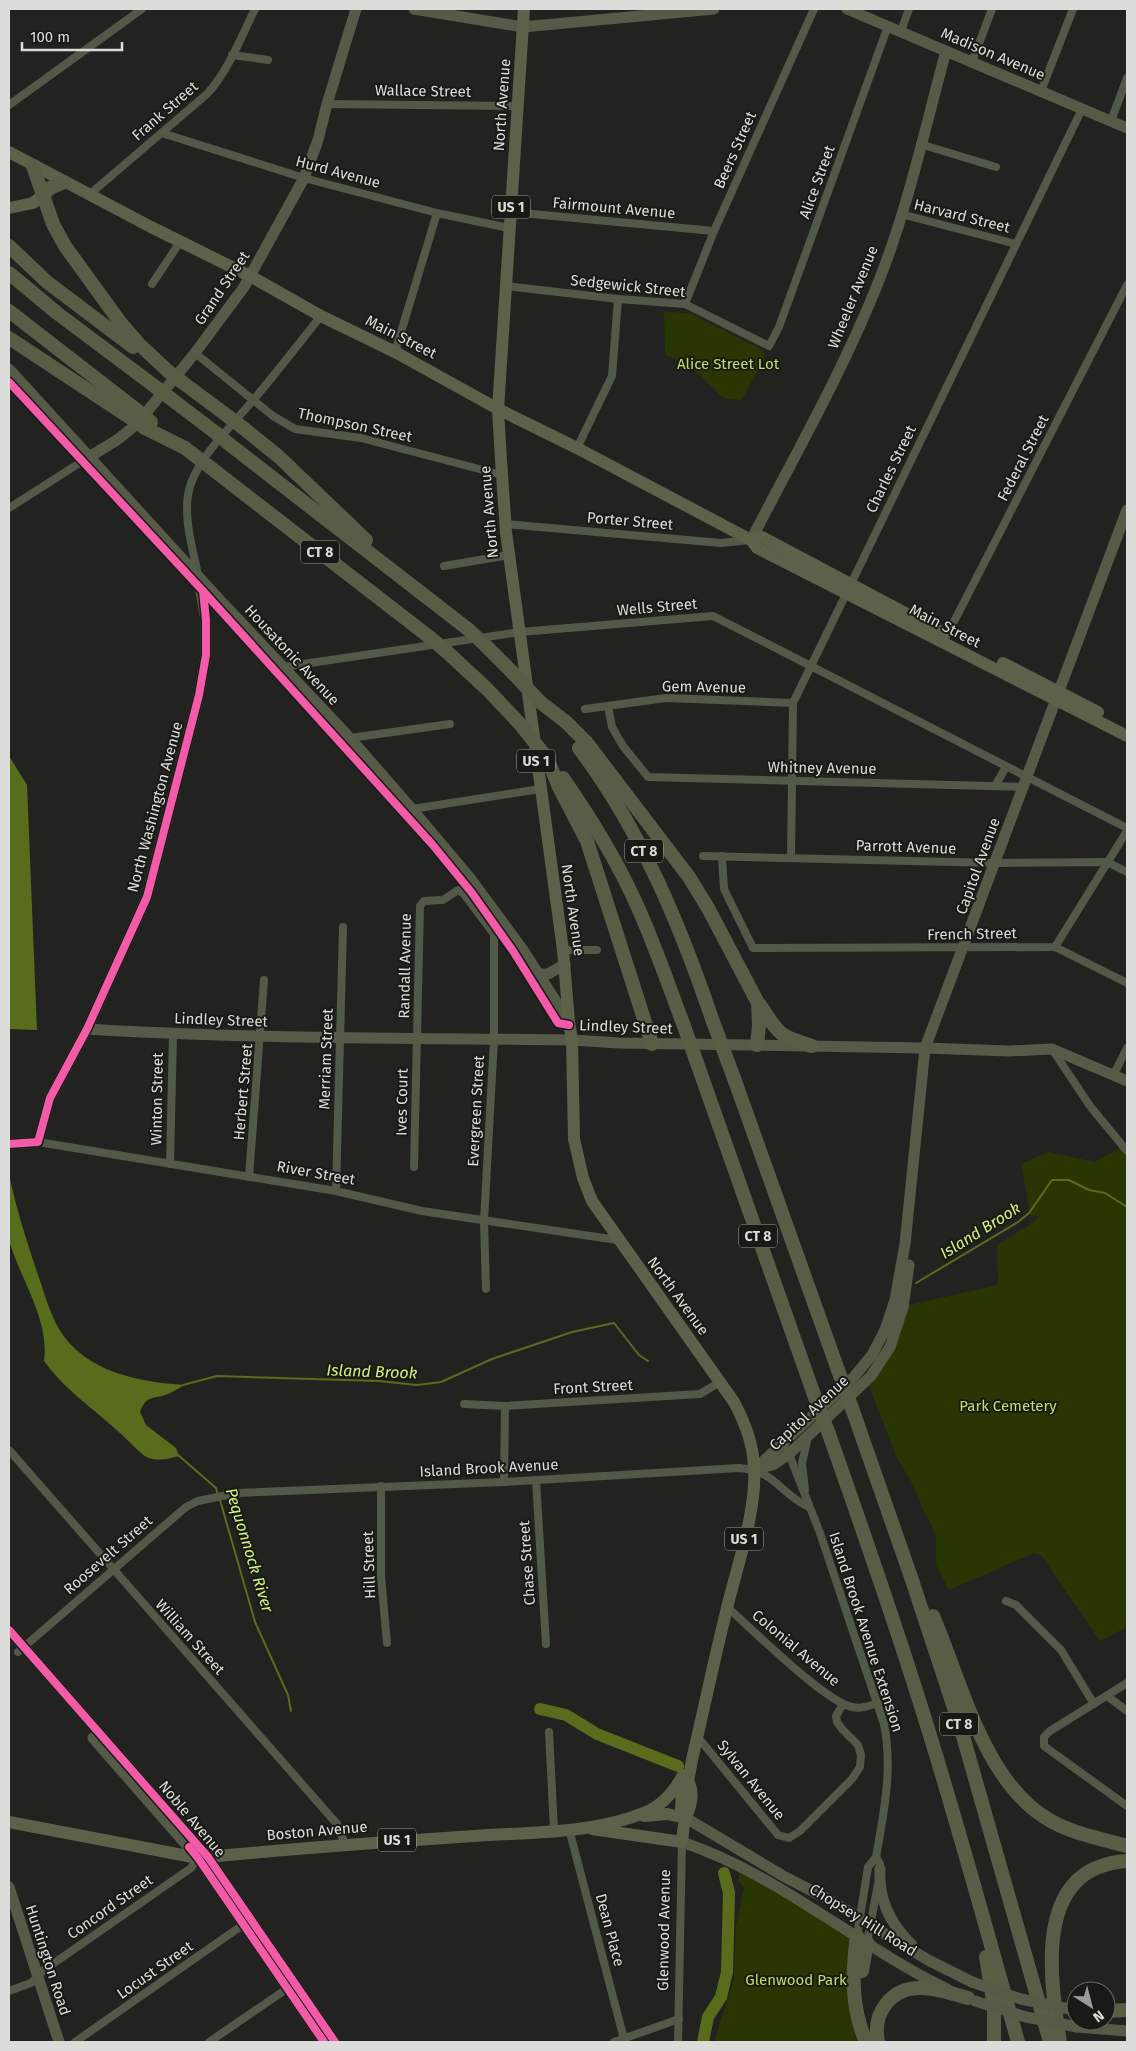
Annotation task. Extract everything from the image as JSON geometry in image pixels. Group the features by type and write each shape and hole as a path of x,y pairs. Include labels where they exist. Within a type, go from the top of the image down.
{"highway":[{"path":"34,166 43,195 61,239 126,329 169,372"},
{"path":"43,195 50,188 64,182"},
{"path":"9,246 47,282 229,417 278,456 417,589"},
{"name":"CT 8","path":"9,273 57,313 170,398 469,630 540,702 589,762 640,844 672,910 735,1081 911,1577 968,1751 1050,2042"},
{"path":"9,311 135,415"},
{"path":"9,338 135,415"},
{"name":"CT 8","path":"135,415 185,448 428,636 487,689 520,724 547,758 589,817 624,878 653,942 684,1026 829,1434 909,1668 1018,2042"},
{"path":"540,702 566,722 587,744 689,877 771,1024 778,1032 788,1038 812,1046"},
{"path":"547,758 559,787 587,841 652,1044"},
{"path":"757,1045 759,1026 758,1003"},
{"path":"911,1577 933,1616 992,1757 1011,1788 1031,1808 1056,1824 1127,1846"},
{"path":"1060,2042 1050,1959 1060,1908 1072,1888 1089,1873 1104,1865 1127,1861"},
{"path":"970,1873 992,1997 994,2042"},
{"path":"862,1939 853,1968 853,1994 858,2020 866,2042"},
{"path":"862,1939 862,1994 866,2017 877,2042"},
{"path":"877,2042 876,2028 881,2012 887,2001 898,1993 912,1988 926,1988 972,2000"}],"main road":[{"name":"Grand Street","path":"89,457 132,428 195,353 250,276 304,178 318,140 356,9"},
{"path":"414,9 438,11 523,27 658,12 714,9"},
{"name":"North Avenue","path":"524,9 498,408 505,524 565,964 572,1040 574,1139 576,1152 582,1178 592,1201 617,1240 734,1402 746,1427 755,1469 752,1504 747,1530 727,1607 692,1760"},
{"name":"Madison Avenue","path":"847,9 1127,128"},
{"name":"Wheeler Avenue","path":"752,540 856,336 879,280 901,214 946,50"},
{"name":"Main Street","path":"9,152 180,242 250,276 321,316 396,352 498,408 752,540 762,537 848,590 1127,733"},
{"name":"Main Street","path":"9,158 34,166"},
{"path":"9,208 33,203 43,195"},
{"name":"Housatonic Avenue","path":"9,369 199,578 350,738 412,809 470,878 523,950 569,1022"},
{"name":"Capitol Avenue","path":"755,1469 852,1379 872,1355 885,1330 895,1300 905,1244 925,1048 1127,510"},
{"name":"North Washington Avenue","path":"33,1142 50,1098 87,1029 147,897 199,695 206,655 206,620 199,578"},
{"path":"538,974 548,974 565,964"},
{"name":"Lindley Street","path":"87,1029 261,1037 572,1040 652,1044 1008,1051 1052,1049 1127,1081"},
{"name":"River Street","path":"9,1144 33,1142"},
{"name":"Capitol Avenue","path":"755,1469 773,1465 789,1454 871,1376 890,1347 903,1308 909,1261 905,1244"},
{"name":"Noble Avenue","path":"9,1630 21,1650 203,1857 246,1922 292,1986 336,2042"},
{"name":"Noble Avenue","path":"9,1641 21,1650"},
{"name":"Glenwood Avenue","path":"682,1842 686,1818 691,1807 692,1791 688,1781 692,1760"},
{"name":"US 1","path":"630,1817 646,1812 664,1800 681,1779 692,1760"},
{"name":"Chopsey Hill Road","path":"630,1817 667,1814 686,1818 785,1877 828,1899 928,1960 972,1982 1020,1999 1066,2008"},
{"name":"Boston Avenue","path":"9,1822 203,1857 345,1844 585,1828 630,1817"},
{"name":"Chopsey Hill Road","path":"585,1828 682,1842 707,1851 759,1876 927,1978 972,2000 1026,2017 1077,2027 1127,2031"},
{"path":"880,1869 882,1896 889,1917 901,1935 928,1960"},
{"name":"Huntington Road","path":"9,1886 59,2042"},
{"name":"Noble Avenue","path":"292,1986 324,2042"}],"street":[{"path":"9,105 142,9"},
{"name":"Frank Street","path":"90,194 207,94 232,56 255,9"},
{"name":"Beers Street","path":"685,304 714,231 814,9"},
{"path":"901,31 909,9"},
{"path":"972,62 992,9"},
{"path":"1041,91 1073,9"},
{"name":"Alice Street","path":"769,346 779,327 888,26"},
{"path":"232,56 268,60"},
{"path":"1111,121 1127,78"},
{"name":"Wallace Street","path":"327,104 519,106"},
{"name":"Charles Street","path":"790,857 793,703 1082,109"},
{"name":"Hurd Avenue","path":"162,133 304,178 437,213 509,228"},
{"path":"920,144 996,167"},
{"name":"Fairmount Avenue","path":"511,212 714,231"},
{"path":"396,352 437,213"},
{"name":"Harvard Street","path":"901,214 1016,244"},
{"path":"152,284 180,242"},
{"name":"Sedgewick Street","path":"506,286 618,299 685,304 769,346"},
{"name":"Federal Street","path":"945,639 1127,286"},
{"path":"577,448 612,376 618,299"},
{"name":"North Washington Avenue","path":"199,578 187,510 188,494 208,453 254,400 321,316"},
{"name":"Thompson Street","path":"195,353 273,416 295,429 361,438 502,475"},
{"name":"Grand Street","path":"9,508 89,457"},
{"name":"Porter Street","path":"505,524 722,543 752,540"},
{"path":"444,566 509,555"},
{"name":"Wells Street","path":"283,667 520,632 713,616 1006,767 1025,782 1127,830"},
{"name":"Gem Avenue","path":"585,709 666,698 793,703"},
{"name":"Whitney Avenue","path":"608,706 612,727 623,746 648,778 995,786 1025,782"},
{"path":"350,738 450,724"},
{"path":"995,786 1006,767"},
{"path":"412,809 540,789"},
{"path":"1127,830 1055,947 1127,983"},
{"name":"Parrott Avenue","path":"704,856 996,863 1107,862"},
{"name":"French Street","path":"722,856 724,889 753,948 1055,947"},
{"path":"1107,862 1127,872"},
{"name":"Randall Avenue","path":"417,1038 418,918 422,903 443,900 456,891 460,891 494,934"},
{"name":"Merriam Street","path":"336,1191 343,927"},
{"name":"Evergreen Street","path":"486,1289 484,1221 494,1039 494,934"},
{"path":"563,950 597,950"},
{"name":"Herbert Street","path":"249,1177 264,980"},
{"name":"Winton Street","path":"170,1164 173,1034"},
{"name":"Ives Court","path":"414,1167 417,1038"},
{"path":"1114,1074 1127,1048"},
{"path":"1052,1049 1090,1106 1127,1151"},
{"name":"River Street","path":"33,1142 336,1191 422,1211 617,1240"},
{"name":"Front Street","path":"464,1404 505,1406 700,1394 720,1382"},
{"path":"504,1482 505,1406"},
{"name":"Island Brook Avenue Extension","path":"808,1435 802,1463 809,1507"},
{"name":"Island Brook Avenue Extension","path":"782,1442 789,1454 820,1533 878,1703 886,1734 889,1758 886,1794 876,1857 880,1869 871,1926 862,1939"},
{"name":"William Street","path":"9,1450 112,1570 337,1824 345,1844"},
{"name":"Island Brook Avenue","path":"224,1496 237,1493 504,1482 735,1468 755,1469"},
{"path":"755,1469 774,1480 799,1502 809,1507"},
{"name":"Chase Street","path":"536,1480 546,1644"},
{"name":"Hill Street","path":"381,1486 381,1576 387,1643"},
{"name":"Roosevelt Street","path":"21,1650 186,1507 211,1498 224,1496"},
{"path":"1006,1601 1016,1605 1060,1650 1094,1704"},
{"name":"Colonial Avenue","path":"727,1607 822,1691 843,1704 859,1708 878,1703"},
{"path":"1127,1683 1050,1731 1044,1737 1044,1746 1127,1806"},
{"path":"1107,1696 1127,1711"},
{"name":"Sylvan Avenue","path":"697,1736 778,1835 789,1838 800,1831 859,1770 861,1755 858,1745 837,1722 836,1716 843,1704"},
{"path":"549,1732 554,1830"},
{"name":"Dean Place","path":"569,1829 624,2039"},
{"name":"Glenwood Avenue","path":"678,2042 682,1842"},
{"name":"Concord Street","path":"9,1991 31,1983 44,1970 191,1868 203,1857"},
{"name":"Island Brook Avenue Extension","path":"862,1939 860,1919 868,1867 876,1857"},
{"name":"Locust Street","path":"75,2042 246,1922"},
{"path":"210,2042 292,1986"},
{"path":"614,2042 679,2019"}],"green space":[{"name":"Alice Street Lot","path":"664,311 691,314 763,350 765,356 742,400 726,399 700,375 672,357 665,355"},
{"name":"Park Cemetery","path":"1120,1148 1127,1158 1127,1627 1100,1641 1041,1555 1034,1553 949,1590 936,1565 936,1538 932,1526 912,1483 896,1456 869,1385 888,1356 903,1327 909,1305 998,1285 997,1245 1028,1226 1040,1216 1031,1217 1021,1164 1048,1152 1095,1162"},
{"name":"Glenwood Park","path":"739,1871 863,1939 857,1971 868,2042 714,2042 734,1979 736,1926 744,1888 739,1881"}],"shaded area":[{"path":"9,756 27,785 37,1030 10,1029 9,1032"},
{"path":"9,1174 33,1260 52,1316 70,1344 98,1365 114,1372 149,1381 185,1385 165,1395 149,1399 140,1412 146,1425 176,1448 179,1456 168,1459 146,1457 61,1381 44,1361 43,1330 9,1240 7,1217"}],"waterway":[{"name":"Island Brook","path":"916,1283 1018,1222 1029,1213 1052,1180 1069,1180 1089,1190 1105,1193 1127,1207"},
{"name":"Island Brook","path":"183,1385 217,1376 379,1381 417,1385 441,1382 492,1359 572,1332 614,1323 639,1355 648,1361"},
{"name":"Pequonnock River","path":"178,1455 216,1488 218,1495"},
{"name":"Pequonnock River","path":"220,1500 255,1622 288,1695 291,1711"},
{"name":"Pequonnock River","path":"540,1709 566,1715 597,1734 678,1766"},
{"name":"Pequonnock River","path":"703,2042 708,2017 721,1997 727,1972 729,1893 724,1873"}],"cycle path":[{"path":"9,382 203,591 432,844 472,893 513,951 558,1023 569,1025"},
{"path":"9,1144 38,1142 50,1098 87,1029 147,897 199,695 206,655 206,620 203,591"},
{"path":"9,1630 208,1857 335,2042"},
{"path":"189,1847 324,2042"}]}
